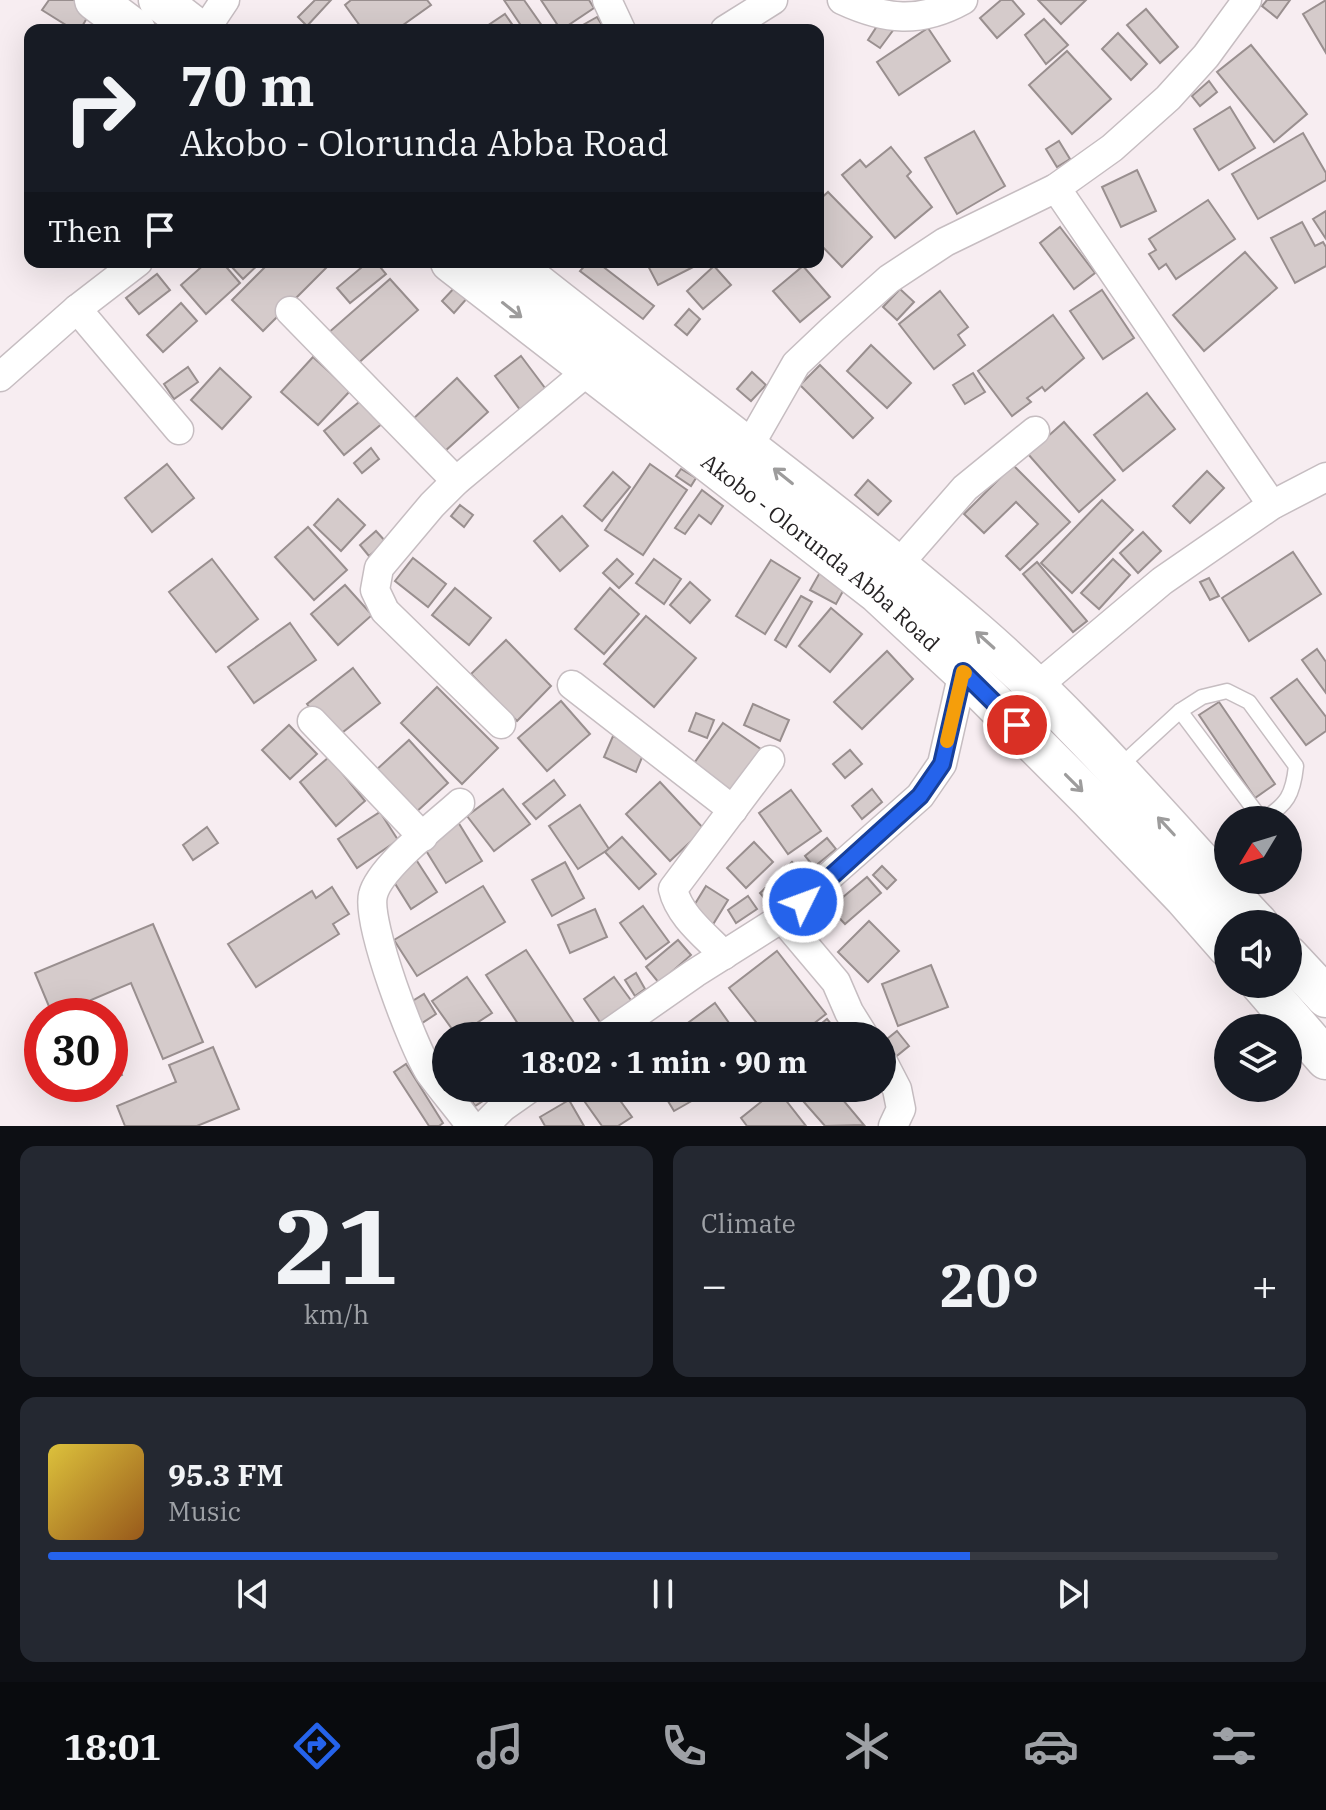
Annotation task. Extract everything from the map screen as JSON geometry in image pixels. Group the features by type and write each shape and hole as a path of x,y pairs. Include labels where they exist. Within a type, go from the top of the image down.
{"main road":[{"path":"95,0 127,24"},
{"path":"159,0 190,24"},
{"name":"Akobo - Olorunda Abba Road","path":"459,268 878,593 963,672 1121,832 1214,932"},
{"name":"Akobo - Olorunda Abba Road","path":"517,268 748,448 976,632 1036,687 1115,771 1214,868 1247,910"},
{"path":"1302,971 1326,997"},
{"path":"1273,998 1326,1059"}],"street":[{"path":"209,24 225,0"},
{"path":"607,0 618,24"},
{"path":"735,24 773,0"},
{"path":"842,0 903,19 946,9 963,0"},
{"path":"748,448 796,364 889,279 945,242 1056,188 1112,148 1168,98 1206,56 1247,0"},
{"path":"1056,188 1272,505"},
{"path":"0,377 77,309 130,268"},
{"path":"77,309 179,430"},
{"path":"290,311 456,481"},
{"path":"501,724 385,611 375,590 379,568 456,481 589,370"},
{"path":"896,567 965,488 1035,431"},
{"path":"1036,687 1162,581 1272,505 1326,477"},
{"path":"626,1022 782,918 920,796 942,764 963,672"},
{"path":"572,685 733,810"},
{"path":"312,721 423,837"},
{"path":"724,955 684,913 673,889 770,760"},
{"path":"460,803 386,871 373,893 371,915 393,989 429,1071 471,1126"},
{"path":"782,918 836,982 855,1022"},
{"path":"893,1126 901,1109 896,1087"},
{"path":"484,1126 510,1102"}],"lane":[{"path":"1115,771 1180,711 1202,697 1227,691 1249,702 1296,766 1294,790 1281,806"},
{"path":"1180,711 1251,806"}],"building":[{"path":"49,0 74,0 91,11 83,24 64,24 42,10"},
{"path":"315,0 331,0 309,24 298,17"},
{"path":"351,0 427,0 431,5 404,24 359,24 345,5"},
{"path":"504,0 524,0 541,24 520,24"},
{"path":"541,0 589,0 594,8 570,24 557,24"},
{"path":"1001,0 1012,0 1024,14 997,38 980,18"},
{"path":"1038,0 1086,0 1061,24"},
{"path":"1267,0 1290,0 1277,18 1262,6"},
{"path":"1326,0 1326,53 1303,14"},
{"path":"1146,9 1178,47 1160,63 1127,25"},
{"path":"505,14 512,24 490,24"},
{"path":"597,17 601,24 585,24"},
{"path":"1044,19 1068,45 1046,64 1025,35"},
{"path":"881,20 894,29 880,48 868,40"},
{"path":"928,28 950,61 899,95 877,62"},
{"path":"1118,33 1147,64 1131,80 1102,49"},
{"path":"1251,45 1307,114 1274,142 1217,72"},
{"path":"1067,51 1111,99 1072,134 1029,85"},
{"path":"1209,81 1217,92 1200,106 1192,96"},
{"path":"1230,107 1255,148 1219,170 1194,129"},
{"path":"974,131 1005,186 957,214 925,158"},
{"path":"1303,133 1326,173 1326,180 1258,219 1232,174"},
{"path":"1059,141 1070,159 1057,167 1046,149"},
{"path":"891,147 911,172 907,176 932,207 895,238 842,175 860,160 866,167"},
{"path":"1137,170 1156,211 1121,227 1102,187"},
{"path":"828,192 872,237 842,267 824,248 824,196"},
{"path":"1208,200 1235,239 1176,279 1166,264 1159,269 1149,254 1156,250 1149,239"},
{"path":"1326,211 1326,239 1313,219"},
{"path":"1302,222 1315,246 1323,242 1326,247 1326,266 1295,283 1271,238"},
{"path":"1060,227 1095,273 1074,289 1040,243"},
{"path":"1245,252 1277,288 1204,351 1173,315"},
{"path":"200,268 227,268 240,283 206,314 181,285"},
{"path":"233,268 255,268 243,279"},
{"path":"264,268 326,268 263,331 232,300"},
{"path":"361,268 381,268 386,274 350,303 337,288"},
{"path":"583,268 605,268 654,306 643,319 580,271"},
{"path":"649,268 691,268 658,285"},
{"path":"712,268 716,268 731,285 703,309 687,291"},
{"path":"801,268 805,268 830,297 800,322 773,291"},
{"path":"157,274 170,290 139,314 126,298"},
{"path":"390,279 418,310 355,366 327,334"},
{"path":"457,285 469,296 454,313 442,301"},
{"path":"900,289 914,302 897,320 883,307"},
{"path":"1102,290 1134,338 1103,359 1070,311"},
{"path":"940,291 968,327 958,335 965,345 934,369 899,324"},
{"path":"181,303 197,321 163,352 147,335"},
{"path":"689,309 700,319 687,335 675,325"},
{"path":"1053,315 1084,358 1045,391 1042,387 1027,398 1031,402 1012,416 978,371"},
{"path":"871,345 911,383 887,408 847,371"},
{"path":"521,356 548,392 521,411 495,376"},
{"path":"313,357 350,391 318,425 281,392"},
{"path":"820,365 873,418 853,438 800,385"},
{"path":"188,367 198,382 174,399 164,384"},
{"path":"220,368 251,397 222,429 191,400"},
{"path":"752,372 766,385 751,401 737,389"},
{"path":"973,373 985,392 965,404 953,385"},
{"path":"457,378 488,412 444,452 413,419"},
{"path":"1147,393 1175,429 1123,471 1094,435"},
{"path":"364,398 384,422 344,455 324,431"},
{"path":"1064,422 1115,480 1079,512 1028,454"},
{"path":"371,448 379,459 362,473 354,463"},
{"path":"167,464 194,498 152,532 125,498"},
{"path":"650,464 687,490 643,555 605,530"},
{"path":"1013,465 1070,522 1020,570 1006,556 1038,524 1016,502 984,533 964,514"},
{"path":"681,469 696,478 691,486 676,476"},
{"path":"1207,471 1224,488 1190,523 1173,506"},
{"path":"613,472 630,487 602,521 584,506"},
{"path":"868,480 891,501 878,515 855,495"},
{"path":"702,490 723,506 711,524 699,515 685,534 675,528"},
{"path":"338,499 365,525 341,551 314,525"},
{"path":"1102,500 1133,530 1072,593 1041,563"},
{"path":"460,505 473,515 464,527 451,516"},
{"path":"562,516 588,546 560,571 534,541"},
{"path":"308,527 347,570 314,600 275,557"},
{"path":"376,531 386,542 369,556 360,545"},
{"path":"1143,532 1161,551 1138,573 1120,553"},
{"path":"1293,552 1321,594 1249,641 1222,598"},
{"path":"413,558 446,584 428,607 395,581"},
{"path":"212,559 258,619 216,652 169,592"},
{"path":"617,559 633,574 619,588 603,573"},
{"path":"654,559 681,579 664,604 636,583"},
{"path":"1113,559 1130,575 1099,609 1081,593"},
{"path":"771,560 800,578 765,634 736,616"},
{"path":"1037,562 1087,621 1073,632 1023,574"},
{"path":"823,567 849,580 836,604 810,590"},
{"path":"1209,578 1219,596 1210,600 1200,582"},
{"path":"690,582 710,600 690,623 670,605"},
{"path":"345,585 372,615 338,645 311,614"},
{"path":"455,588 491,618 469,645 432,615"},
{"path":"610,588 639,614 604,654 575,629"},
{"path":"801,596 812,602 786,647 775,640"},
{"path":"831,608 862,634 830,672 799,646"},
{"path":"646,616 696,658 654,707 604,664"},
{"path":"290,623 316,660 254,703 228,667"},
{"path":"506,640 551,686 517,721 471,674"},
{"path":"1317,649 1326,662 1326,693 1302,660"},
{"path":"887,651 913,679 862,729 834,702"},
{"path":"353,668 380,703 334,739 307,704"},
{"path":"1297,679 1326,717 1326,731 1306,745 1271,698"},
{"path":"437,687 498,748 462,784 401,723"},
{"path":"561,701 590,734 547,771 518,738"},
{"path":"1219,702 1275,784 1255,798 1199,715"},
{"path":"753,704 789,720 780,741 744,725"},
{"path":"696,713 714,720 707,738 689,731"},
{"path":"723,723 765,752 734,795 692,766"},
{"path":"289,725 317,754 290,779 262,750"},
{"path":"613,736 645,750 636,772 604,757"},
{"path":"409,740 448,783 414,814 375,771"},
{"path":"850,750 862,764 845,778 833,764"},
{"path":"329,757 365,801 336,826 300,782"},
{"path":"554,780 565,795 536,819 523,804"},
{"path":"660,782 704,829 670,861 626,814"},
{"path":"503,789 530,824 494,851 467,816"},
{"path":"872,789 882,802 862,819 852,806"},
{"path":"791,790 821,831 788,854 759,813"},
{"path":"580,805 609,849 578,869 549,826"},
{"path":"380,812 398,840 357,868 338,839"},
{"path":"458,822 482,861 446,883 422,844"},
{"path":"207,827 218,843 193,860 183,845"},
{"path":"622,837 656,874 639,889 605,852"},
{"path":"827,838 836,849 814,867 805,856"},
{"path":"754,842 773,862 746,888 727,868"},
{"path":"415,858 437,892 411,909 389,874"},
{"path":"565,862 584,898 552,916 532,880"},
{"path":"792,862 801,871 791,880 783,871"},
{"path":"882,866 896,880 887,889 873,875"},
{"path":"867,877 881,893 845,924 830,908"},
{"path":"775,879 788,894 772,907 760,893"},
{"path":"483,886 505,922 417,976 394,940"},
{"path":"706,886 728,900 712,926 690,912"},
{"path":"332,887 349,914 333,924 339,934 256,987 228,944 312,891 316,898"},
{"path":"748,896 757,909 736,923 728,910"},
{"path":"643,906 669,942 646,959 620,923"},
{"path":"595,909 607,937 570,953 558,925"},
{"path":"869,921 899,951 868,982 838,952"},
{"path":"153,924 203,1042 163,1059 131,983 96,998 45,998 35,973"},
{"path":"678,940 691,955 659,983 646,967"},
{"path":"526,950 573,1022 517,1022 486,975"},
{"path":"777,951 826,1014 816,1022 756,1022 729,988"},
{"path":"931,965 948,1007 898,1026 882,984"},
{"path":"636,973 645,989 635,996 625,980"},
{"path":"467,977 492,1013 478,1022 447,1022 432,1001"},
{"path":"614,977 633,1003 606,1022 600,1022 584,999"},
{"path":"424,994 436,1014 419,1025 406,1005"},
{"path":"715,1003 728,1022 689,1022"},
{"path":"896,1032 909,1046 896,1057"},
{"path":"213,1047 239,1109 197,1126 125,1126 117,1106 176,1082 169,1065"},
{"path":"406,1064 443,1123 439,1126 429,1126 394,1072"},
{"path":"570,1102 584,1126 545,1126 540,1117"},
{"path":"585,1102 621,1102 632,1117 618,1126 602,1126"},
{"path":"669,1102 690,1102 674,1111"},
{"path":"761,1102 787,1102 806,1126 747,1126 741,1118"},
{"path":"804,1102 845,1102 864,1125 825,1126"}],"slow traffic":[{"path":"947,741 965,673"}],"route":[{"path":"803,902 920,796 942,764 963,672 1017,725"}]}
